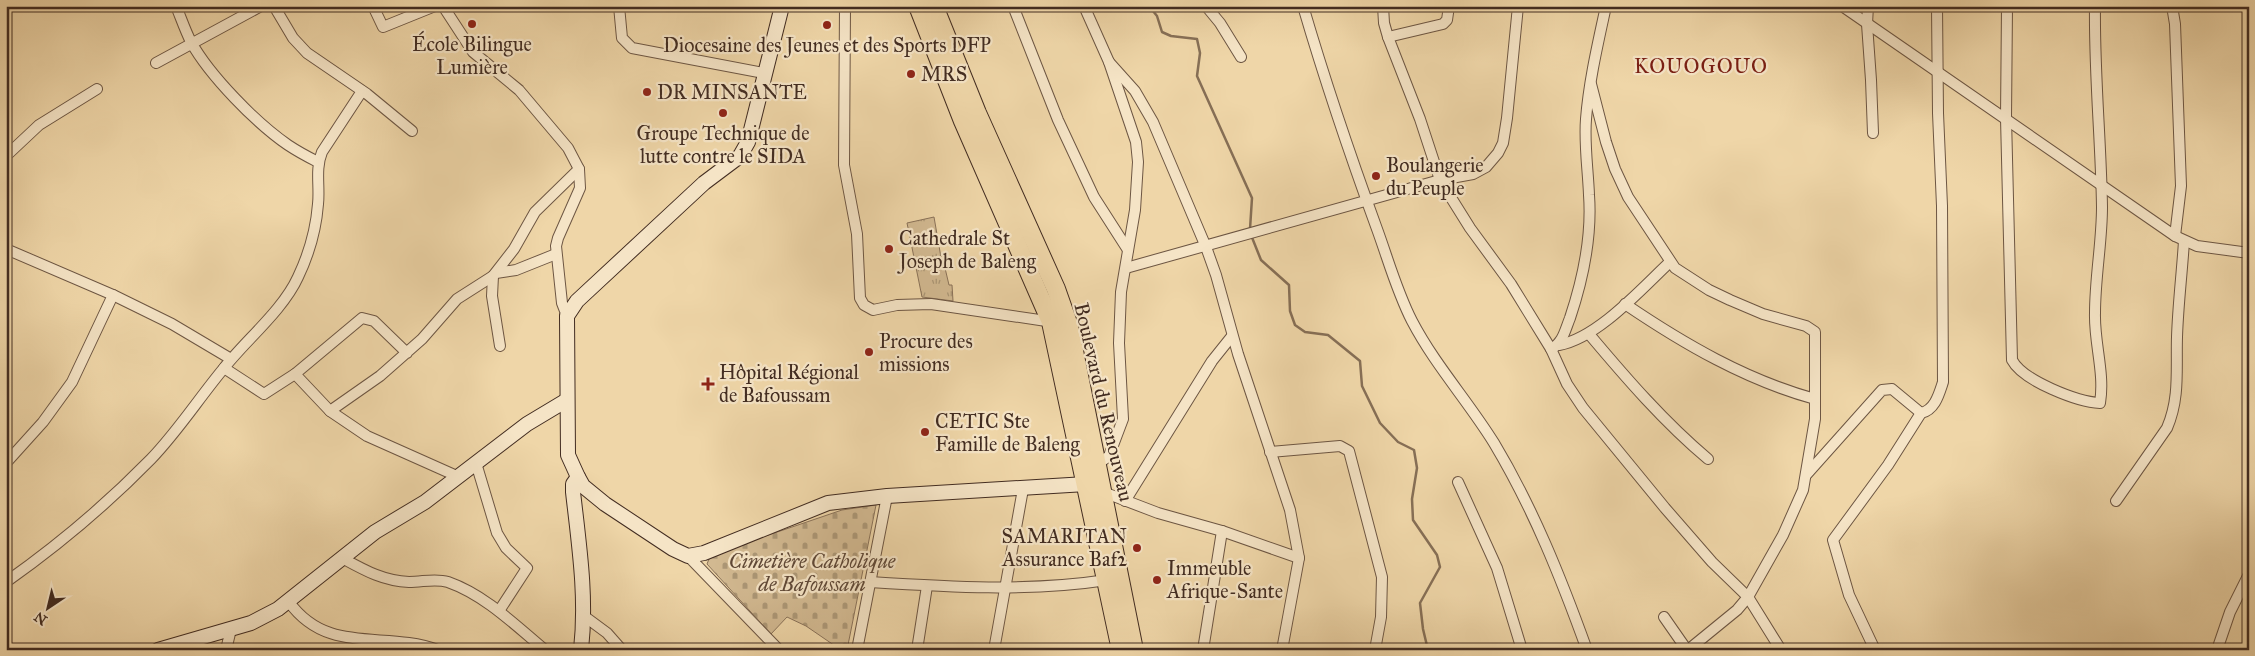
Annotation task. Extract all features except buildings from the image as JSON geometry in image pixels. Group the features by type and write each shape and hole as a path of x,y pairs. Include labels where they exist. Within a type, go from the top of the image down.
{"highway":[{"name":"Boulevard du Renouveau","path":"926,7 970,117 1059,322 1121,650"},
{"name":"Boulevard du Renouveau","path":"1089,473 1103,492 1134,650"}],"street":[{"path":"176,6 192,42 205,64 221,82 266,128 288,145 318,162"},
{"path":"156,63 261,6"},
{"path":"274,6 292,38 307,53 362,91 412,131"},
{"path":"373,6 383,27 435,6"},
{"path":"443,6 473,52 520,90 544,117 568,148 579,169 580,188 558,238 556,254 562,303 567,316 568,455 578,477 583,486 605,504 673,549 688,556 780,650"},
{"path":"619,6 622,38 632,48 764,73"},
{"path":"567,316 577,301 697,190 740,156 748,142 782,6"},
{"path":"844,6 844,165 857,234 860,298 864,305 877,310 897,305 931,304 1059,322"},
{"path":"1013,6 1058,120 1094,197 1128,250"},
{"path":"688,556 704,553 828,503 887,496 1023,489 1089,473 1105,460 1113,448 1123,419 1118,344 1120,292 1126,268 1135,210 1138,162 1136,142 1109,62 1084,6"},
{"path":"1206,6 1220,23 1241,57"},
{"path":"1303,6 1330,96 1411,319 1431,356 1471,408 1516,481 1550,552 1587,650"},
{"path":"1383,6 1384,23 1388,38 1420,119 1440,180 1470,228 1512,284 1555,347 1566,384 1583,408 1665,508 1712,562 1748,597 1781,650"},
{"path":"1388,38 1442,24 1447,20 1449,6"},
{"path":"1126,268 1440,180 1473,174 1486,166 1498,153 1503,143 1518,6"},
{"path":"1555,347 1574,304 1584,266 1589,226 1590,196 1585,153 1586,119 1606,6"},
{"path":"1842,6 2180,238 2210,249 2249,253"},
{"path":"1868,6 1866,24 1872,80 1873,133"},
{"path":"1875,650 1848,594 1833,540 1888,465 1921,413 1926,412 1935,403 1944,376 1937,6"},
{"path":"2007,6 2006,118 2012,360 2020,371 2049,388 2088,402 2100,403 2102,378 2095,339 2094,314 2095,276 2102,209 2096,6"},
{"path":"2116,501 2167,428 2172,417 2177,390 2181,186 2176,24 2172,6"},
{"path":"1109,62 1135,91 1153,122 1206,246 1216,275 1232,336 1290,510 1299,558 1282,650"},
{"path":"1591,84 1615,169 1628,197 1670,262 1682,274 1730,300 1763,314 1812,328 1815,337 1815,419 1803,490 1789,521 1748,597 1737,610 1687,650 1664,617"},
{"path":"6,156 39,125 97,89"},
{"path":"6,582 38,560 151,459 181,424 231,359 277,307 297,280 308,255 315,227 318,202 318,162 322,152 362,91"},
{"path":"330,412 357,394 407,353 434,327 457,299 495,274 514,249 535,212 579,169"},
{"path":"6,249 113,294 172,324 231,359"},
{"path":"495,274 516,270 556,254"},
{"path":"1555,347 1569,344 1589,334 1670,262"},
{"path":"495,274 492,296 500,346"},
{"path":"6,463 43,422 72,382 113,294"},
{"path":"1625,304 1656,325 1744,375 1780,389 1815,399"},
{"path":"224,368 264,394 295,374 362,318 374,321 407,353"},
{"path":"1589,334 1684,439 1708,459"},
{"path":"1125,501 1212,361 1232,336"},
{"path":"295,374 330,412 367,436 459,476"},
{"path":"1806,475 1882,390 1892,389 1921,413"},
{"path":"158,650 263,618 289,602 375,532 425,502 527,424 567,400"},
{"path":"1270,452 1340,446 1349,451 1382,576 1381,617 1375,650"},
{"path":"476,463 497,533 506,548 527,568 499,611"},
{"path":"578,477 573,484 573,492 583,570 584,616 581,650"},
{"path":"1458,482 1497,568 1522,650"},
{"path":"994,650 1023,489"},
{"path":"1103,492 1125,501 1222,531 1299,558"},
{"path":"857,650 887,496"},
{"path":"1203,650 1222,531"},
{"path":"342,558 384,579 410,582 434,580 446,582 499,611 545,650"},
{"path":"2217,650 2230,612 2249,575"},
{"path":"870,582 1004,588 1065,586 1107,580"},
{"path":"917,650 927,586"},
{"path":"289,602 305,620 333,636 383,646 425,645 438,650"},
{"path":"584,616 607,633 622,650"},
{"path":"226,650 231,629"}],"green space":[{"path":"934,217 943,269 945,268 949,285 952,285 953,301 922,297 907,223"},
{"name":"Cimetière Catholique de Bafoussam","path":"876,505 847,650 841,650 806,626 787,617 771,634 707,564 709,559 745,543 842,510"}],"waterway":[{"path":"1149,6 1157,16 1162,32 1171,36 1197,39 1200,53 1197,76 1252,198 1250,229"},
{"path":"1251,235 1261,260 1289,285 1290,311 1295,325 1305,332 1328,335 1360,361 1362,386 1380,423 1398,442 1414,450 1417,468 1412,499 1413,520 1437,555 1440,567 1420,603 1428,650"}],"place":[{"name":"École Bilingue Lumière","path":"472,24"},
{"name":"Diocesaine des Jeunes et des Sports DFP","path":"827,25"},
{"name":"MRS","path":"911,74"},
{"name":"DR MINSANTE","path":"647,92"},
{"name":"Groupe Technique de lutte contre le SIDA","path":"723,113"},
{"name":"Boulangerie du Peuple","path":"1376,176"},
{"name":"Cathedrale St Joseph de Baleng","path":"889,249"},
{"name":"Procure des missions","path":"869,352"},
{"name":"Hôpital Régional de Bafoussam","path":"708,384"},
{"name":"CETIC Ste Famille de Baleng","path":"925,432"},
{"name":"SAMARITAN Assurance Baf2","path":"1137,548"},
{"name":"Immeuble Afrique-Sante","path":"1157,580"}],"district":[{"name":"KOUOGOUO","path":"1701,66"}]}
